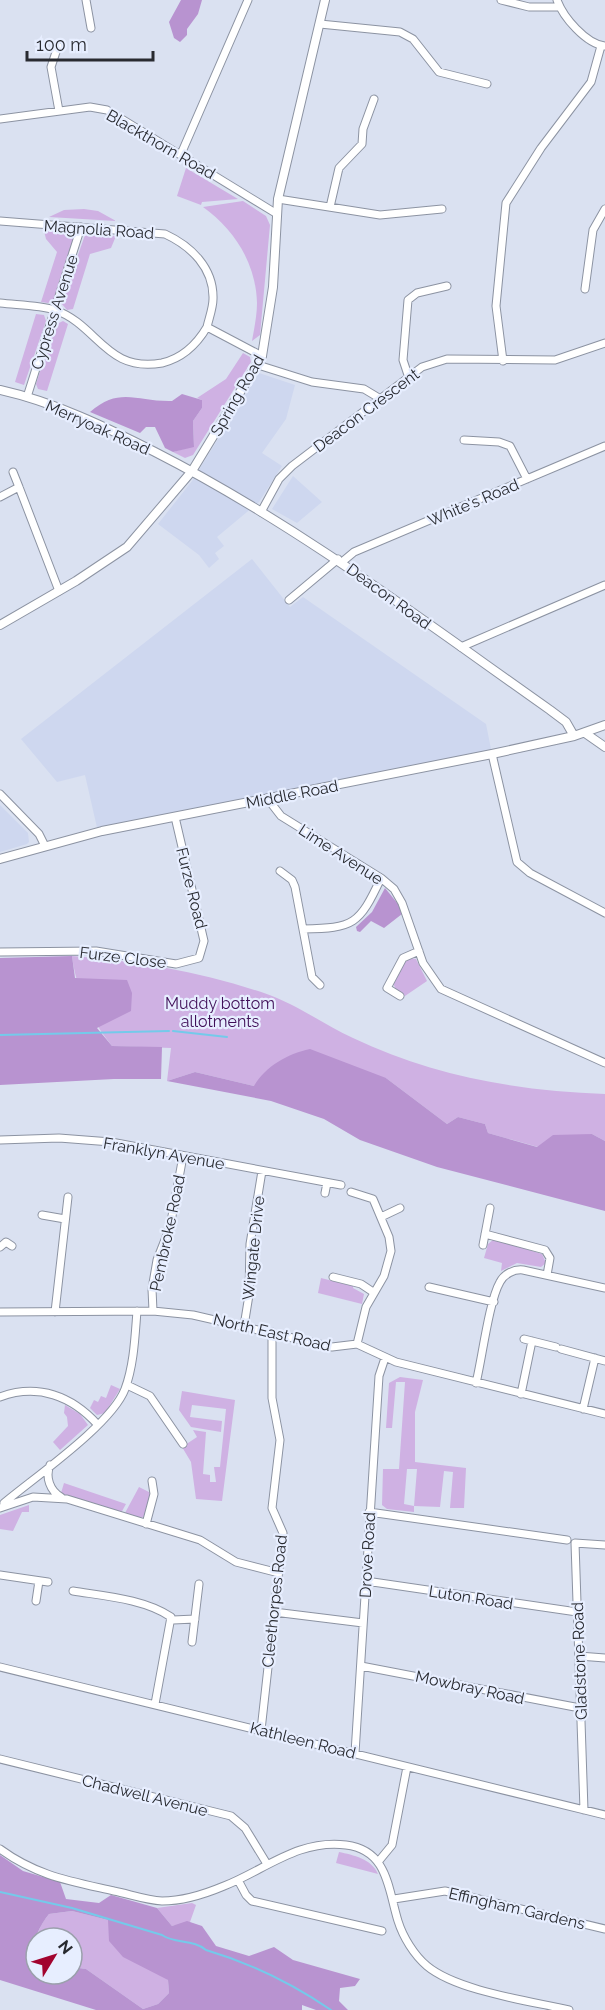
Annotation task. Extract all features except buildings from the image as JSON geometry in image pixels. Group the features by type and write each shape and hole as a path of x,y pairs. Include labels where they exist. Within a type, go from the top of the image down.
{"street":[{"path":"86,0 91,28"},
{"path":"181,154 248,0"},
{"name":"Spring Road","path":"0,625 59,591 127,547 192,471 258,365 262,356 273,287 278,199 325,0"},
{"path":"501,0 529,7 558,3 589,40 603,46 591,82 541,148 506,203 496,306 503,361"},
{"path":"320,24 400,32 413,39 439,72 488,84"},
{"path":"58,46 51,67 59,111"},
{"path":"330,207 339,168 362,144 374,99"},
{"name":"Blackthorn Road","path":"0,120 90,107 107,110 277,214"},
{"path":"278,199 380,215 442,208"},
{"path":"585,289 593,230 605,209"},
{"name":"Magnolia Road","path":"0,222 165,234 193,250 210,280 213,299 207,327"},
{"name":"Cypress Avenue","path":"27,397 81,227"},
{"path":"408,375 403,360 408,300 417,293 447,286"},
{"path":"0,303 55,310 72,320 116,358 137,365 166,362 182,355 198,341 207,327 262,356"},
{"name":"Deacon Crescent","path":"261,512 284,473 408,375 422,367 447,359 555,360 605,343"},
{"path":"258,365 312,382 372,391 379,398"},
{"name":"Merryoak Road","path":"0,390 27,397 111,429 192,471"},
{"path":"464,440 499,442 510,446 527,480"},
{"name":"White's Road","path":"290,600 340,560 354,552 605,446"},
{"name":"Deacon Road","path":"192,471 340,560 566,722 574,736"},
{"path":"13,472 59,591"},
{"path":"0,497 19,487"},
{"path":"461,647 605,585"},
{"name":"Middle Road","path":"0,859 45,846 175,817 574,736 605,725"},
{"path":"585,733 605,747"},
{"path":"492,754 518,862 530,873 605,913"},
{"path":"0,794 39,834 45,846"},
{"name":"Lime Avenue","path":"267,798 281,816 381,878 394,889 402,903 430,975 449,994 605,1063"},
{"name":"Furze Road","path":"175,817 204,941 199,958"},
{"path":"280,871 292,880 312,977 320,985"},
{"path":"303,929 350,925 367,909 381,878"},
{"name":"Furze Close","path":"0,952 96,951 176,964 199,958"},
{"path":"400,996 387,988 404,958 419,951"},
{"name":"Franklyn Avenue","path":"0,1140 89,1140 341,1185"},
{"name":"Pembroke Road","path":"153,1311 152,1294 155,1272 160,1249 170,1227 183,1155"},
{"name":"Wingate Drive","path":"244,1326 250,1286 250,1243 262,1171"},
{"path":"325,1193 327,1183"},
{"path":"351,1192 372,1198 381,1217 391,1251 384,1276 366,1307 357,1344 385,1359 605,1414"},
{"path":"55,1311 68,1197"},
{"path":"381,1217 400,1208"},
{"path":"483,1245 490,1208"},
{"path":"42,1215 65,1219"},
{"path":"485,1234 545,1250 550,1258 547,1275"},
{"path":"476,1383 500,1282 512,1271 523,1270 605,1288"},
{"path":"333,1277 361,1284 373,1292"},
{"path":"429,1287 494,1302"},
{"path":"0,1507 98,1425 116,1406 127,1384 137,1311"},
{"name":"North East Road","path":"0,1312 153,1311 194,1315 332,1347 357,1344"},
{"name":"Cleethorpes Road","path":"261,1730 283,1533 273,1512 280,1440 272,1403 272,1332"},
{"path":"524,1339 605,1361"},
{"path":"521,1394 532,1341"},
{"path":"583,1409 595,1358"},
{"name":"Drove Road","path":"355,1753 379,1376 385,1359"},
{"path":"127,1384 150,1396 183,1444"},
{"path":"0,1397 27,1391 52,1394 74,1404 98,1425"},
{"path":"52,1463 48,1472 50,1485 56,1495 64,1499 205,1542 236,1562 279,1573"},
{"path":"146,1524 154,1494 152,1481"},
{"path":"0,1507 33,1497 64,1499"},
{"path":"369,1512 567,1540"},
{"name":"Gladstone Road","path":"584,1810 575,1543 605,1545"},
{"path":"0,1575 48,1582"},
{"path":"36,1601 39,1581"},
{"name":"Luton Road","path":"366,1581 577,1612"},
{"path":"192,1642 199,1584"},
{"path":"73,1591 120,1599 169,1615 173,1620"},
{"path":"274,1612 363,1623"},
{"path":"173,1620 195,1619"},
{"path":"155,1704 173,1620"},
{"path":"579,1656 605,1658"},
{"name":"Kathleen Road","path":"0,1666 605,1815"},
{"name":"Mowbray Road","path":"361,1666 580,1708"},
{"name":"Chadwell Avenue","path":"0,1759 231,1816 245,1828 267,1864"},
{"path":"378,1862 392,1845 407,1767"},
{"path":"0,1849 21,1864 46,1875 160,1901 199,1895 238,1880 298,1850 339,1845 357,1848 378,1862 387,1876 399,1924 408,1942 424,1963 439,1975 469,1986 569,2010"},
{"path":"238,1880 246,1895 252,1900 382,1931"},
{"name":"Effingham Gardens","path":"394,1899 445,1891 605,1929"}],"shaded area":[{"path":"181,0 202,0 198,14 187,29 187,35 180,42 174,38 169,22"},
{"path":"259,373 295,385 286,419 262,453 282,466 259,502 217,537 224,546 215,553 219,559 209,568 199,555 158,524 192,481"},
{"path":"182,394 202,400 202,408 193,421 194,447 173,452 165,448 155,427 146,427 140,433 90,412 111,399 120,397 172,401"},
{"path":"293,476 322,502 297,523 272,509"},
{"path":"252,559 290,607 303,597 486,724 492,754 98,832 85,775 57,782 21,739"},
{"path":"0,805 28,833 29,842 27,844 0,852"},
{"path":"385,888 398,904 402,914 384,928 371,921 360,932 357,931 356,927 372,912"},
{"path":"72,956 75,978 127,980 132,993 131,1011 97,1028 112,1046 162,1047 161,1079 0,1085 0,958"},
{"path":"310,1049 386,1078 447,1124 458,1117 485,1124 488,1133 537,1147 553,1135 592,1134 605,1141 605,1211 437,1167 360,1140 324,1119 271,1101 167,1081 195,1072 254,1086 265,1072 278,1062"},
{"path":"0,1855 23,1871 60,1882 66,1899 99,1903 111,1895 157,1908 172,1926 187,1921 202,1926 216,1946 249,1956 274,1947 293,1960 360,1979 355,1986 340,1988 339,2001 348,2010 316,2010 302,2005 302,2010 96,2010 0,1980"}],"green space":[{"path":"186,168 238,199 202,202 201,205 177,196"},
{"path":"243,201 266,216 270,225 260,335 252,341 257,303 256,288 248,261 233,236 203,207"},
{"path":"64,210 98,211 116,221 49,217"},
{"path":"44,231 68,231 74,237 54,299 48,303 41,302 57,252 46,239"},
{"path":"85,235 116,236 111,248 90,254 73,309 67,310 61,303"},
{"path":"36,314 44,315 46,321 24,385 15,382"},
{"path":"63,321 68,324 47,391 38,389 36,384 55,325"},
{"path":"243,353 250,357 251,362 193,455 185,458 173,452 194,446 193,421 202,408 202,400 197,398 226,379"},
{"name":"Muddy bottom allotments","path":"72,956 169,969 217,979 264,993 383,1051 445,1072 508,1085 605,1094 605,1141 592,1134 538,1147 488,1133 485,1124 458,1117 447,1124 386,1078 254,1086 195,1072 167,1081 171,1048 112,1046 97,1026 86,1004 77,980"},
{"path":"411,958 416,959 427,981 405,996 396,990 393,983 404,961"},
{"path":"494,1239 542,1254 546,1263 541,1267 517,1263 501,1271 502,1263 484,1258 488,1244"},
{"path":"321,1278 353,1286 364,1294 362,1304 318,1293"},
{"path":"400,1377 423,1380 415,1412 415,1462 466,1468 464,1508 450,1508 453,1472 444,1471 440,1507 414,1506 414,1512 387,1509 382,1505 383,1469 399,1469 405,1382 396,1382 392,1428 386,1428 389,1383","holes":["407,1469 417,1469 414,1506 404,1504"]},
{"path":"111,1385 120,1389 105,1413 97,1415 90,1408 94,1400 98,1402 101,1396 106,1398"},
{"path":"182,1391 235,1400 222,1501 196,1499 191,1462 182,1447 197,1437 193,1430 206,1432 203,1474 210,1475 210,1482 216,1482 214,1467 220,1467 226,1409 192,1405 190,1417 222,1421 221,1432 191,1427 179,1410"},
{"path":"65,1405 80,1414 88,1425 60,1450 53,1442 68,1426 64,1413"},
{"path":"64,1483 126,1504 121,1513 66,1496 61,1493"},
{"path":"139,1487 151,1493 145,1516 141,1518 125,1513"},
{"path":"29,1505 29,1512 22,1512 13,1531 0,1529 0,1515"},
{"path":"339,1852 367,1861 378,1874 336,1863"},
{"path":"192,1903 196,1905 190,1922 172,1926 157,1908"},
{"path":"72,1911 108,1920 168,1980 169,1993 158,2004 143,2009 84,1969 84,1926 41,1926 49,1914"}],"waterway":[{"path":"0,1035 169,1031"},
{"path":"173,1031 227,1037"},
{"path":"0,1892 72,1908 173,1940 195,1944 271,1975 331,2010"}]}
